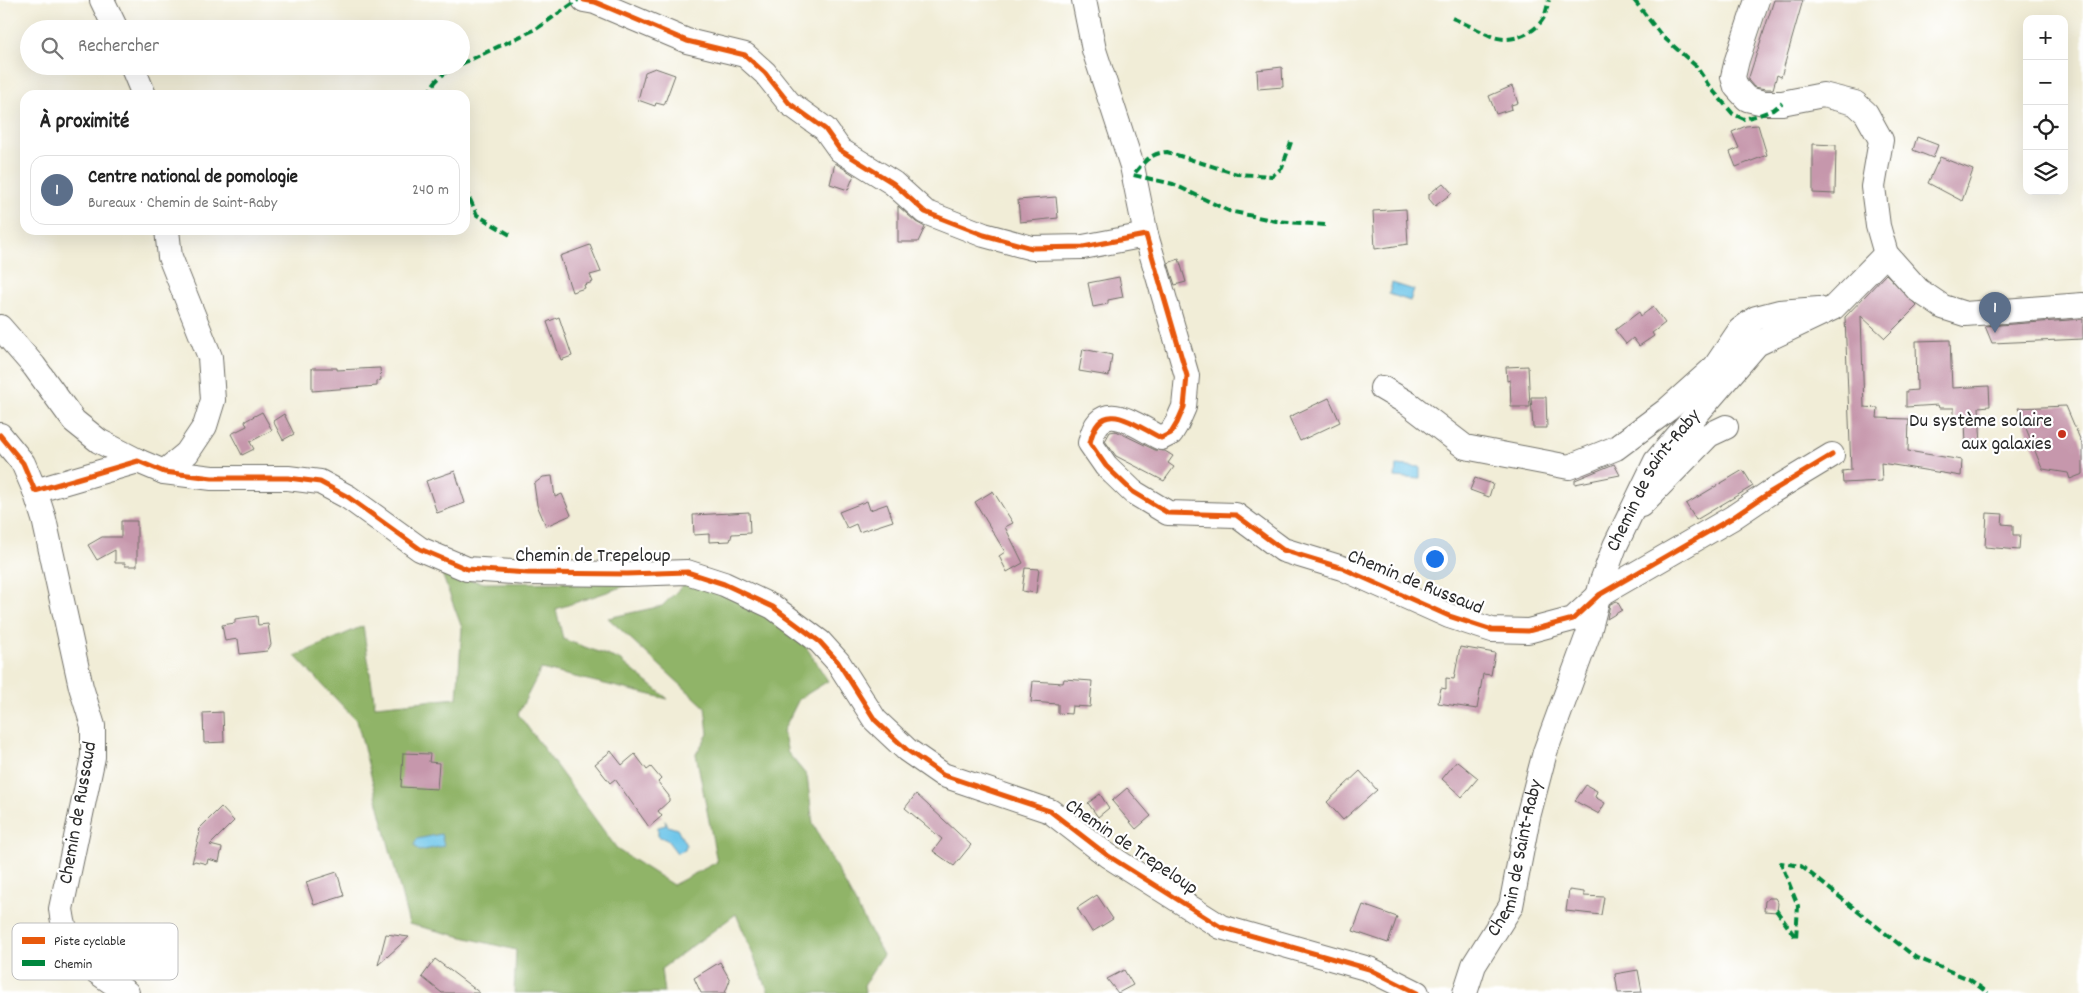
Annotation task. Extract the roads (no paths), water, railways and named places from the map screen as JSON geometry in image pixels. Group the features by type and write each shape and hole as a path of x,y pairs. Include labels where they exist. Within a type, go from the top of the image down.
{"street":[{"path":"102,0 112,20"},
{"path":"584,0 595,2 686,41 745,55 765,73 788,103 825,129 840,150 859,160 893,183 925,212 984,235 1032,248 1083,247 1146,235 1132,166 1094,50 1084,0"},
{"path":"1757,0 1737,60 1733,77 1736,87 1747,98 1764,103 1823,96 1855,103 1866,113 1881,140 1873,187 1878,226 1886,254 1918,290 1943,307 1965,314 2083,306"},
{"path":"136,75 142,90"},
{"path":"164,472 187,453 205,426 212,400 210,358 170,257 168,235"},
{"name":"Chemin de Russaud","path":"1146,235 1186,376 1184,407 1171,433 1161,438 1119,416 1105,418 1093,428 1090,443 1106,466 1133,492 1168,513 1236,515 1283,550 1342,568 1449,616 1492,630 1528,631 1573,619 1600,595 1732,518 1832,455"},
{"name":"Chemin de Saint-Raby","path":"1465,993 1474,965 1511,906 1528,817 1545,752 1600,595 1602,581 1625,522 1656,461 1757,344 1834,308 1886,254"},
{"path":"1382,388 1409,404 1466,447 1569,467 1616,448 1668,410 1715,367 1740,330 1756,318 1779,312 1834,308"},
{"name":"Chemin de Trepeloup","path":"0,327 34,366 74,421 99,441 164,472 212,478 288,478 320,482 348,497 420,549 467,569 528,573 627,574 687,572 749,594 800,625 820,642 838,662 875,720 907,750 943,775 1050,811 1107,855 1221,928 1369,969 1417,993"},
{"path":"1625,522 1709,435 1726,427"},
{"path":"0,435 23,463 35,491 138,461"},
{"name":"Chemin de Russaud","path":"35,491 54,565 81,687 93,726 93,757 62,909 63,923"},
{"name":"Chemin de Russaud","path":"111,980 127,993"}],"water":[{"path":"1392,283 1414,290 1410,301 1389,294"},
{"path":"1396,465 1420,467 1420,479 1395,477"},
{"path":"665,820 668,826 677,829 686,845 685,850 677,853 667,840 658,836 658,827 666,825"},
{"path":"441,834 444,846 419,851 414,845 417,839"}],"place":[{"name":"Centre national de pomologie","path":"1995,333"},
{"name":"Du système solaire aux galaxies","path":"2062,434"}]}
